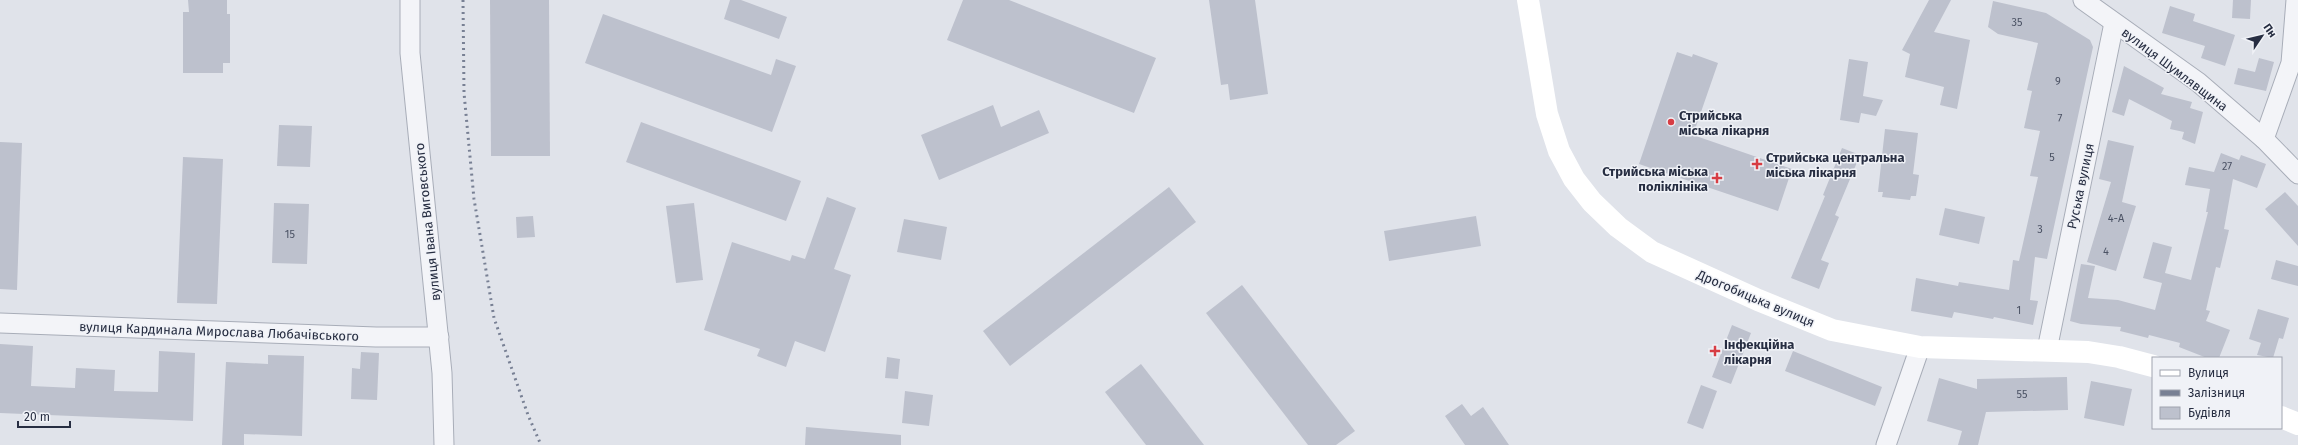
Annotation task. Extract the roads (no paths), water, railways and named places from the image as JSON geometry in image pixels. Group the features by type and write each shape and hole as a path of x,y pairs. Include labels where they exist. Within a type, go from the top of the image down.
{"main road":[{"name":"Дрогобицька вулиця","path":"1528,0 1547,114 1559,151 1574,179 1592,202 1618,227 1652,252 1763,303 1832,330 1920,347 2088,352 2120,357 2152,366"},
{"path":"2282,417 2298,424"}],"street":[{"name":"вулиця Івана Виговського","path":"410,0 410,53 442,373 444,445"},
{"name":"вулиця Шумлявщина","path":"2083,0 2198,82 2264,139 2298,174"},
{"path":"2264,139 2291,63 2296,0"},
{"name":"Руська вулиця","path":"2047,350 2114,23"},
{"name":"вулиця Кардинала Мирослава Любачівського","path":"0,323 438,337"},
{"path":"1886,445 1920,347"}],"railway":[{"path":"463,0 464,93 474,199 494,318 528,415 541,445"}],"place":[{"name":"Стрийська міська лікарня","path":"1671,122"},
{"name":"Стрийська центральна міська лікарня","path":"1757,164"},
{"name":"Стрийська міська поліклініка","path":"1717,178"},
{"name":"Інфекційна лікарня","path":"1715,351"}]}
